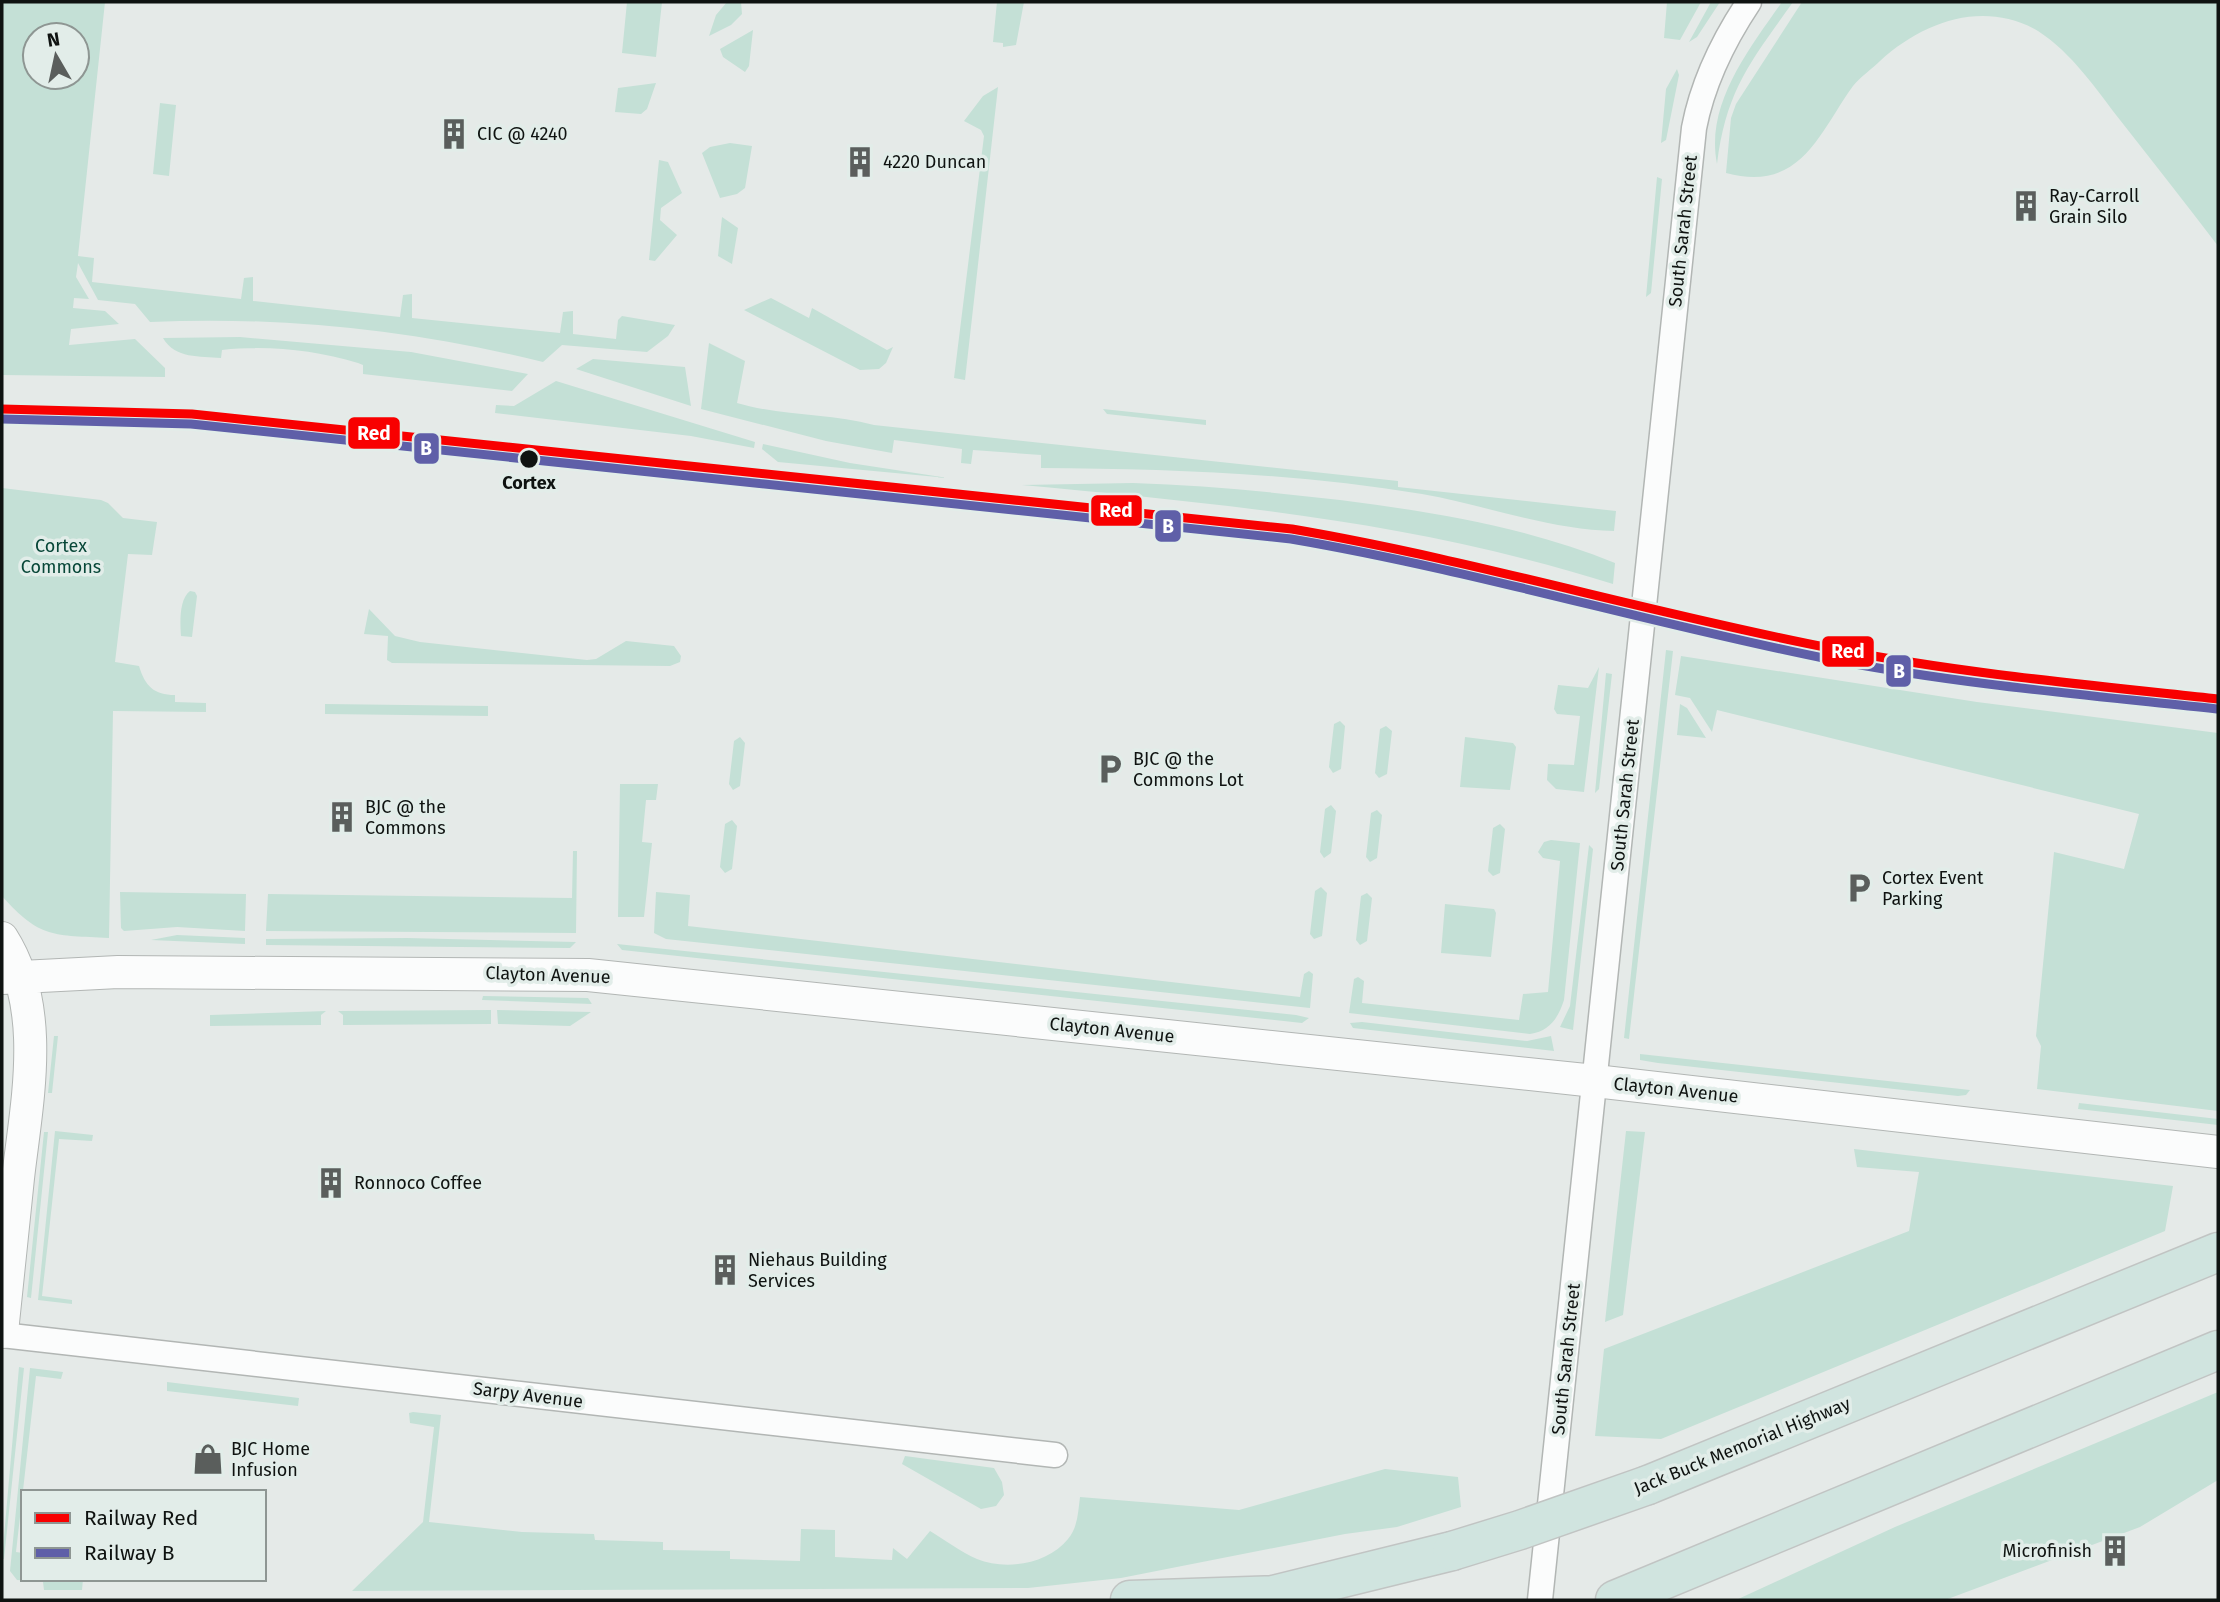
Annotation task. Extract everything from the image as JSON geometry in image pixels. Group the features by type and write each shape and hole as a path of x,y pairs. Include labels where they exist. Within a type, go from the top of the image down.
{"highway":[{"name":"Jack Buck Memorial Highway","path":"1129,1600 1267,1597 1452,1551 1648,1485 2218,1252"},
{"path":"1624,1597 2218,1350"}],"street":[{"name":"South Sarah Street","path":"1540,1600 1694,128 1700,98 1710,71 1748,2"},
{"path":"2,938 11,976 28,1018 28,1074 2,1334"},
{"name":"Clayton Avenue","path":"11,976 118,972 588,975 1595,1081 2218,1152"},
{"name":"Sarpy Avenue","path":"2,1334 1055,1455"}],"green space":[{"path":"2,2 105,2 78,256 94,258 92,282 241,299 244,278 253,277 253,301 400,317 403,295 412,294 412,318 560,333 563,312 573,311 573,334 616,339 618,320 622,316 675,325 668,336 647,352 562,345 543,362 446,341 348,328 249,321 150,322 135,304 98,300 78,263 76,277 89,299 74,298 73,308 105,311 119,324 71,329 69,345 135,339 165,368 165,377 2,375"},
{"path":"627,2 662,2 656,57 622,53"},
{"path":"727,2 741,2 742,14 731,25 709,36 716,15"},
{"path":"997,2 1024,2 1016,45 1003,47 1003,43 993,42"},
{"path":"1667,2 1701,2 1680,40 1664,38"},
{"path":"1711,2 1720,2 1697,37 1689,42"},
{"path":"1782,2 1793,2 1753,60 1734,96 1721,138 1717,164 1715,142 1724,99 1744,58"},
{"path":"1802,2 2218,2 2218,246 2073,61 2038,31 1997,17 1955,19 1916,35 1897,47 1856,83 1818,139 1805,155 1790,167 1773,174 1752,177 1726,173 1731,118 1736,104"},
{"path":"753,30 749,66 745,72 723,57 720,49"},
{"path":"1677,69 1679,75 1666,140 1661,143 1666,89"},
{"path":"656,83 647,109 641,114 615,112 618,88"},
{"path":"998,87 965,380 954,378 984,136 981,130 964,121 983,96"},
{"path":"160,103 176,105 169,176 153,174"},
{"path":"730,143 752,146 745,188 737,194 720,198 702,153 710,147"},
{"path":"659,160 668,162 682,193 661,208 660,220 677,235 655,261 649,260"},
{"path":"1657,177 1662,179 1651,293 1646,297"},
{"path":"722,217 738,228 732,264 718,256"},
{"path":"771,298 809,318 812,308 887,350 893,347 886,363 879,369 860,370 744,310"},
{"path":"240,337 411,352 528,374 512,391 363,374 363,365 358,363 291,350 222,350 221,358 189,355 174,350 163,338"},
{"path":"709,343 745,361 737,403 754,407 874,425 1398,481 1398,487 1616,511 1614,531 1542,522 1422,494 1327,481 1184,471 1041,468 1041,455 973,450 971,464 961,463 962,449 894,440 892,453 826,441 701,409"},
{"path":"593,359 685,367 691,406 576,369"},
{"path":"556,381 755,442 754,448 691,436 495,413 496,405 514,406"},
{"path":"1103,409 1206,420 1206,425 1107,414"},
{"path":"763,444 850,463 948,478 778,462 762,449"},
{"path":"1133,483 1236,489 1340,500 1514,530 1582,550 1615,563 1613,584 1467,545 1393,530 1247,508 1022,485"},
{"name":"Cortex Commons","path":"2,488 101,500 108,503 123,518 157,522 152,555 128,554 115,662 139,666 151,688 175,695 175,702 206,703 206,712 113,711 109,938 49,932 27,920 2,896"},
{"path":"190,591 197,596 192,637 181,636 182,605"},
{"path":"369,609 395,636 420,642 587,660 596,659 626,641 674,646 681,656 680,662 670,666 392,663 387,660 388,636 364,634"},
{"path":"1666,650 1673,651 1629,1039 1624,1038"},
{"path":"1681,656 1977,702 2218,733 2218,1111 2037,1089 2041,1046 2036,1036 2054,852 2124,869 2139,814 1717,710 1712,732 1690,698 1675,695"},
{"path":"1599,667 1584,792 1556,789 1547,780 1548,764 1574,765 1580,716 1557,714 1554,709 1558,685 1588,688"},
{"path":"1606,673 1612,674 1599,789 1595,793"},
{"path":"325,704 488,706 488,716 325,714"},
{"path":"1680,704 1687,708 1706,738 1677,735"},
{"path":"1340,721 1345,726 1341,769 1333,773 1329,767 1334,724"},
{"path":"1386,726 1392,731 1387,774 1379,778 1375,773 1380,729"},
{"path":"740,737 745,743 740,786 733,790 729,784 734,741"},
{"path":"1465,737 1513,743 1516,747 1510,790 1460,787"},
{"path":"620,784 658,784 656,800 646,800 642,842 652,843 644,917 618,917"},
{"path":"1331,805 1336,811 1331,853 1324,858 1320,852 1325,809"},
{"path":"1377,810 1382,815 1377,858 1370,862 1366,857 1371,813"},
{"path":"732,820 737,826 732,869 725,873 720,867 725,824"},
{"path":"1500,824 1505,829 1500,873 1493,876 1488,871 1493,828"},
{"path":"1551,840 1580,843 1564,1000 1556,1018 1548,1027 1530,1034 1349,1013 1354,979 1358,977 1364,981 1362,1003 1519,1020 1523,994 1548,992 1560,861 1543,858 1538,852 1544,842"},
{"path":"1589,845 1593,849 1573,1030 1560,1027 1570,1006"},
{"path":"573,851 577,851 576,933 266,931 268,894 572,898"},
{"path":"1321,887 1327,893 1322,936 1314,939 1310,934 1315,891"},
{"path":"120,892 246,894 245,931 177,927 124,931 121,928"},
{"path":"656,892 690,895 688,926 1300,997 1304,974 1309,971 1313,974 1310,1008 666,939 654,933"},
{"path":"1367,893 1372,898 1367,941 1360,945 1356,940 1361,896"},
{"path":"1445,904 1494,909 1496,913 1491,957 1441,953"},
{"path":"177,935 245,938 245,944 151,940"},
{"path":"407,938 576,942 570,948 266,945 266,939"},
{"path":"617,944 1309,1018 1302,1023 622,950"},
{"path":"483,996 588,998 592,1004 482,1000"},
{"path":"491,1010 491,1024 343,1025 343,1015 338,1011"},
{"path":"497,1010 591,1012 570,1026 498,1024"},
{"path":"326,1011 321,1015 321,1025 210,1026 210,1015"},
{"path":"1362,1022 1527,1041 1551,1036 1554,1051 1353,1028 1350,1023"},
{"path":"54,1036 58,1036 52,1093 48,1093"},
{"path":"1640,1054 1970,1090 1966,1095 1958,1096 1658,1063 1640,1060"},
{"path":"2079,1103 2218,1119 2218,1125 2078,1109"},
{"path":"55,1131 93,1135 92,1141 59,1139 42,1296 72,1300 72,1304 38,1300"},
{"path":"1626,1131 1645,1132 1623,1315 1605,1322"},
{"path":"44,1132 48,1132 31,1298 27,1297"},
{"path":"1854,1149 2173,1186 2165,1231 1661,1439 1595,1436 1604,1349 1909,1231 1919,1172 1857,1167"},
{"path":"19,1367 24,1368 2,1559"},
{"path":"30,1368 63,1372 61,1379 36,1376 16,1552 21,1553 21,1580 17,1580 10,1571"},
{"path":"167,1382 299,1398 298,1406 167,1391"},
{"path":"2218,1392 2218,1480 2140,1527 1945,1600 1736,1600 1895,1527"},
{"path":"409,1413 441,1415 429,1522 522,1532 594,1534 595,1540 663,1542 663,1550 730,1551 730,1559 800,1561 801,1529 835,1530 835,1557 892,1560 893,1548 907,1559 930,1531 977,1559 988,1563 1013,1565 1038,1559 1060,1548 1076,1524 1080,1497 1239,1510 1385,1469 1458,1477 1461,1507 1397,1527 1345,1534 1121,1578 1028,1588 352,1591 423,1522 434,1427 410,1423"},
{"path":"905,1456 994,1468 1002,1482 1004,1495 996,1506 981,1509 902,1464"},
{"path":"30,1581 83,1581 82,1590 44,1590 43,1582"}],"rail line":[{"name":"Red","path":"2,409 192,414 1292,529 1427,556 1695,619 1878,657 2218,699"},
{"name":"B","path":"2,419 191,424 1291,539 1426,566 1761,645 1876,668 2071,694 2217,709"}],"place":[{"name":"CIC @ 4240","path":"454,134"},
{"name":"4220 Duncan","path":"860,162"},
{"name":"Ray-Carroll Grain Silo","path":"2026,206"},
{"name":"Cortex","path":"529,459"},
{"name":"BJC @ the Commons Lot","path":"1110,769"},
{"name":"BJC @ the Commons","path":"342,817"},
{"name":"Cortex Event Parking","path":"1859,888"},
{"name":"Ronnoco Coffee","path":"331,1183"},
{"name":"Niehaus Building Services","path":"725,1270"},
{"name":"BJC Home Infusion","path":"208,1459"},
{"name":"Microfinish","path":"2115,1551"}]}
